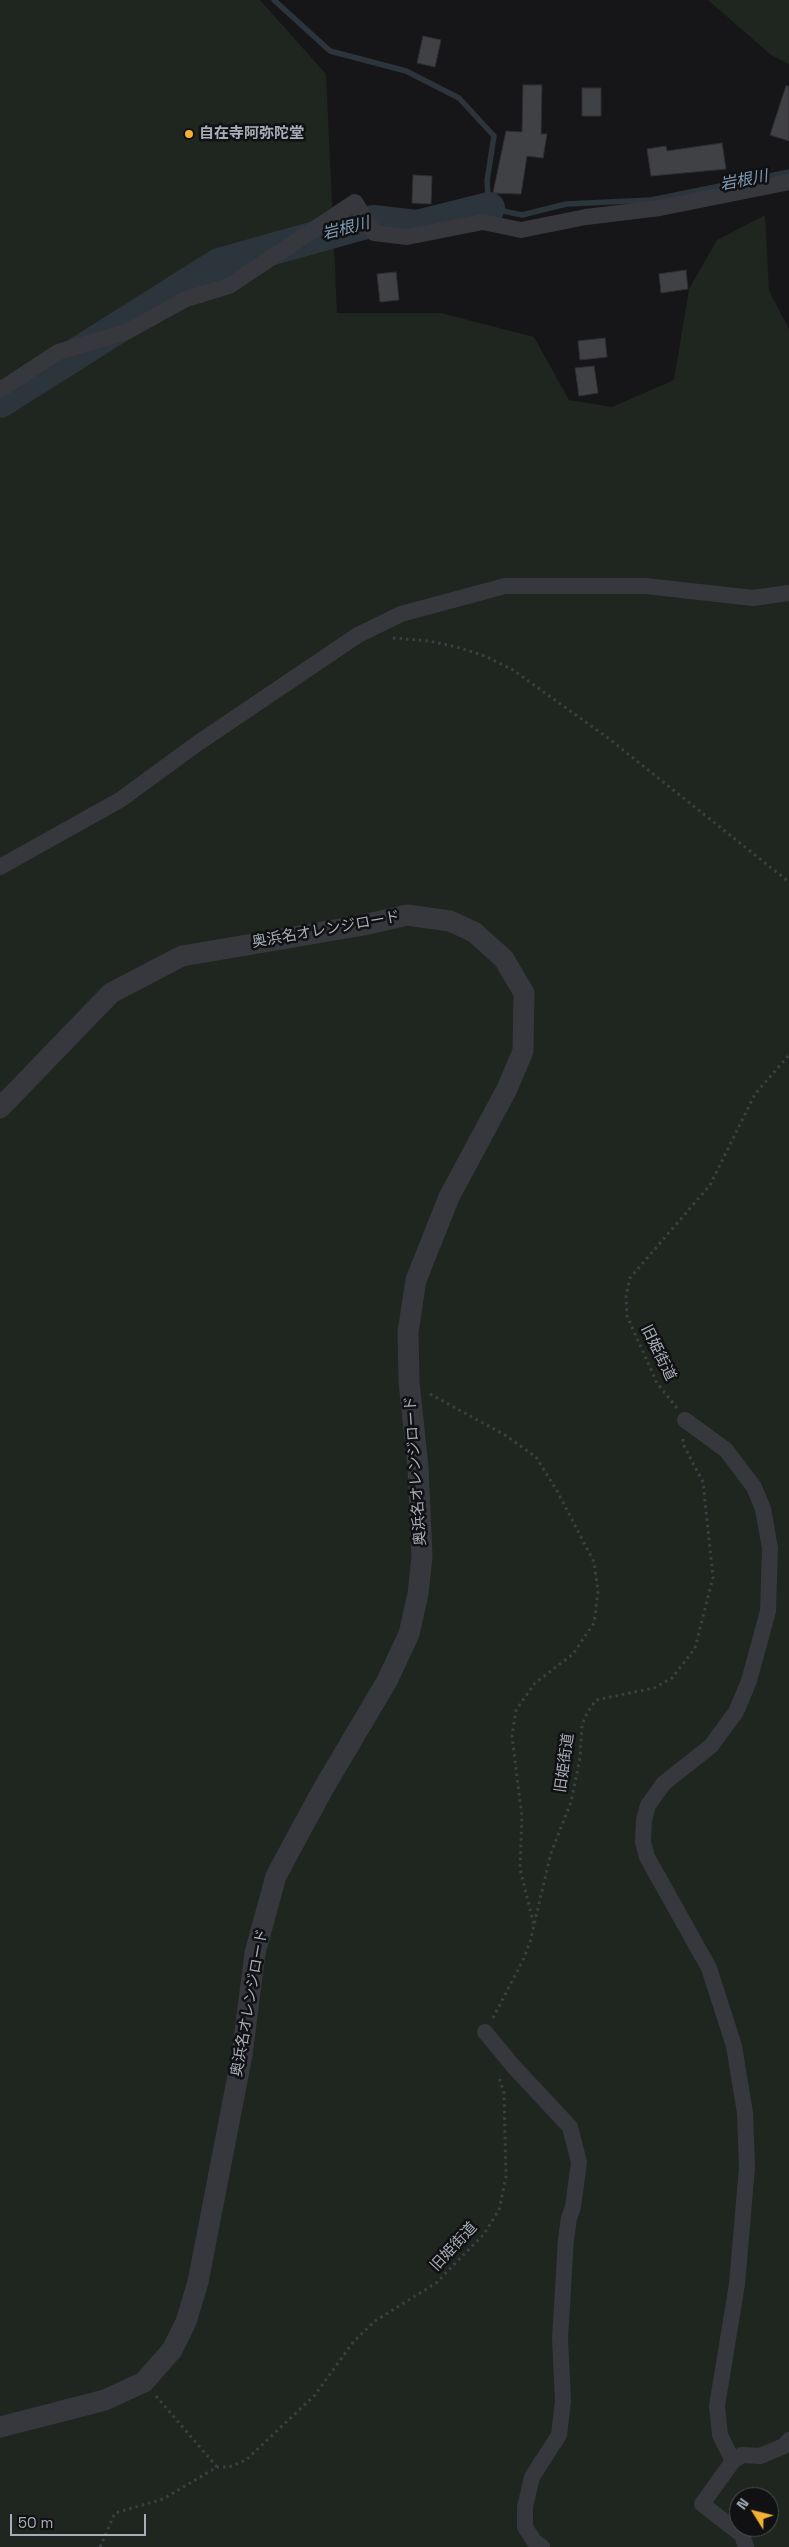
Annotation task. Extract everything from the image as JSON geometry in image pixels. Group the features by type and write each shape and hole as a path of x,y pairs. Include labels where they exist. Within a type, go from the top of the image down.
{"street":[{"path":"0,390 58,352 126,332 186,299 229,286 355,202 374,233 407,237 483,222 521,230 586,217 660,208 789,182"},
{"path":"0,867 120,800 198,743 358,635 401,614 504,586 646,586 753,598 789,593"},
{"name":"奥浜名オレンジロード","path":"0,1108 111,993 182,956 355,927 407,915 450,921 474,932 504,959 524,992 523,1051 507,1089 449,1197 416,1280 408,1332 409,1382 418,1467 422,1556 418,1594 409,1634 387,1681 322,1789 276,1876 255,1953 242,2055 198,2282 186,2322 172,2350 144,2382 105,2400 0,2428"},
{"path":"685,1420 726,1450 754,1487 763,1508 770,1548 768,1611 749,1681 736,1712 711,1746 664,1783 648,1805 644,1820 643,1842 647,1857 709,1968 734,2046 744,2113 747,2167 738,2284 717,2406 720,2435 733,2461"},
{"path":"485,2032 514,2067 570,2127 578,2162 573,2207 569,2218 566,2239 560,2338 563,2401 559,2435 532,2477 525,2508 526,2527 534,2541 542,2547"},
{"path":"746,2547 742,2536 702,2504 733,2461 742,2455 760,2456 784,2446 789,2440"}],"path":[{"path":"358,635 429,641 485,656 513,670 608,738 789,882"},
{"name":"旧姫街道","path":"485,2032 523,1960 534,1926 551,1852 571,1802 580,1758 582,1725 587,1713 596,1700 654,1688 672,1678 695,1648 713,1577 703,1482 683,1444 685,1420 657,1383 628,1316 626,1296 630,1278 710,1185 756,1094 789,1056"},
{"path":"409,1382 505,1435 536,1457 557,1491 594,1562 598,1591 594,1623 573,1654 535,1683 516,1710 512,1736 522,1817 520,1870 534,1926"},
{"name":"旧姫街道","path":"100,2547 115,2513 163,2499 217,2467 229,2466 246,2460 314,2396 354,2341 375,2321 436,2283 484,2234 499,2210 506,2177 504,2094 499,2076"},
{"path":"144,2382 217,2467"}],"shaded area":[{"path":"0,0 260,0 326,74 337,313 441,313 534,337 569,400 612,407 674,380 689,289 717,240 765,215 769,291 789,329 789,2547 0,2547"},
{"path":"708,0 789,0 789,64 771,55"}],"building":[{"path":"423,36 441,40 435,67 417,63"},
{"path":"523,85 542,85 541,134 547,134 543,158 527,156 521,194 493,193 506,131 522,132"},
{"path":"786,86 789,86 789,141 770,135"},
{"path":"582,88 601,88 601,116 582,116"},
{"path":"722,143 726,169 651,176 647,149 666,146 667,151"},
{"path":"413,175 432,176 431,204 412,203"},
{"path":"686,270 688,289 661,293 659,274"},
{"path":"396,272 399,300 380,302 377,274"},
{"path":"605,338 607,357 580,360 578,341"},
{"path":"594,366 598,393 579,396 575,368"}],"waterway":[{"path":"274,0 330,51 406,71 459,98 494,136 487,181 489,208 522,215 566,204 651,200 789,172"},
{"name":"岩根川","path":"0,402 219,264 373,221 417,226 489,208"}],"place":[{"name":"自在寺阿弥陀堂","path":"189,134"}]}
